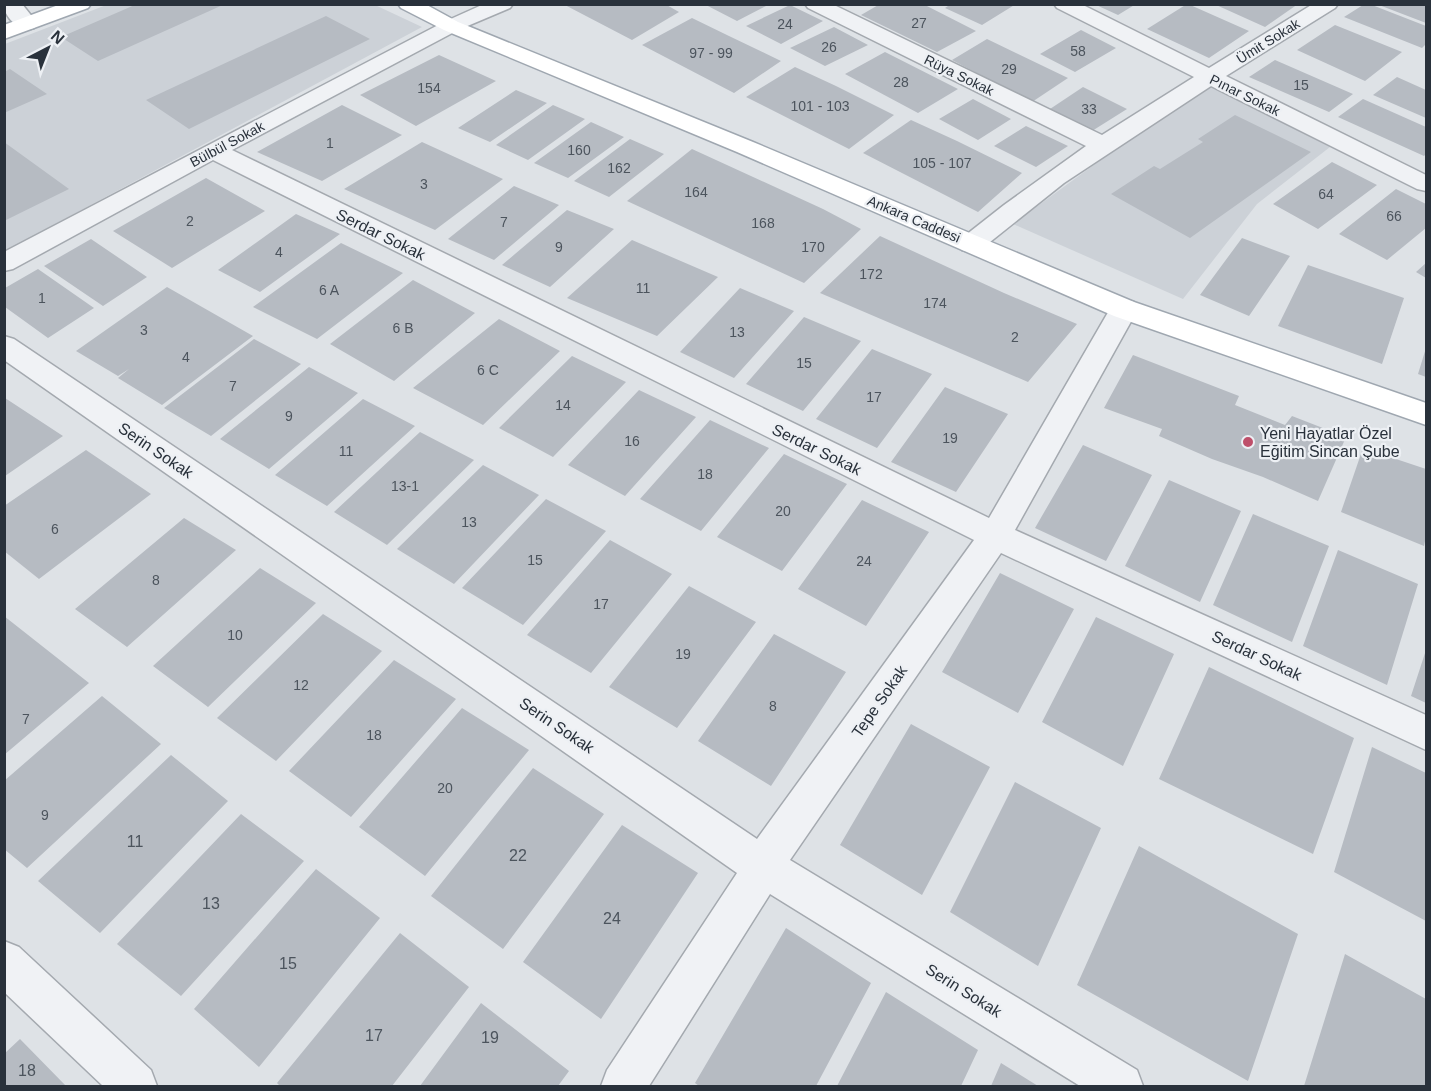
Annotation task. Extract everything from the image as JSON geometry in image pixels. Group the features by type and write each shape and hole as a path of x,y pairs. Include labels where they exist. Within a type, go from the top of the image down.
{"main road":[{"path":"4,33 81,4"},
{"name":"Ankara Caddesi","path":"408,4 451,26 1124,309 1426,414"}],"street":[{"path":"10,4 27,24"},
{"name":"Bülbül Sokak","path":"4,263 451,26 503,4"},
{"name":"Rüya Sokak","path":"815,4 1103,145"},
{"name":"Pınar Sokak","path":"1064,4 1209,78 1425,182"},
{"name":"Ümit Sokak","path":"971,244 1000,219 1103,145 1328,4"},
{"name":"Serdar Sokak","path":"214,151 995,536 1426,733"},
{"name":"Tepe Sokak","path":"623,1086 754,883 762,866 995,536 1124,309"},
{"name":"Serin Sokak","path":"4,346 762,866 1121,1086"},
{"path":"4,962 135,1086"}],"shaded area":[{"path":"109,4 375,5 422,27 5,251 5,44"},
{"path":"1211,86 1330,147 1257,204 1183,299 1013,224 1117,148"}],"building":[{"path":"137,4 225,4 98,61 61,37"},
{"path":"563,4 665,4 679,12 632,40"},
{"path":"704,4 770,4 737,21"},
{"path":"880,4 923,4 976,31 937,52 861,15"},
{"path":"951,4 1016,4 982,25 945,8"},
{"path":"1094,4 1136,4 1118,15"},
{"path":"1187,4 1249,31 1209,58 1147,29"},
{"path":"1214,4 1298,4 1265,27"},
{"path":"1426,4 1426,23 1379,5"},
{"path":"790,5 823,21 781,44 746,26"},
{"path":"1363,5 1372,5 1426,26 1426,44 1422,48 1344,17"},
{"path":"326,16 370,39 189,129 146,100"},
{"path":"692,18 781,61 734,93 642,45"},
{"path":"1335,25 1402,52 1365,81 1297,50"},
{"path":"834,27 868,45 825,66 790,48"},
{"path":"1081,30 1116,48 1075,72 1040,54"},
{"path":"987,39 1068,78 1032,102 952,60"},
{"path":"885,52 958,89 918,113 845,74"},
{"path":"439,55 496,81 416,126 360,95"},
{"path":"1275,60 1353,94 1329,112 1249,77"},
{"path":"795,67 894,115 849,149 746,97"},
{"path":"10,69 47,94 4,113 4,72"},
{"path":"1397,77 1426,90 1426,118 1373,95"},
{"path":"1083,87 1127,109 1092,131 1050,109"},
{"path":"516,90 547,103 490,142 458,128"},
{"path":"973,99 1011,119 978,140 939,119"},
{"path":"1363,99 1426,127 1426,154 1424,156 1338,117"},
{"path":"342,105 402,135 322,181 257,152"},
{"path":"553,105 585,119 528,160 496,145"},
{"path":"1235,115 1311,152 1190,238 1111,194 1154,166 1160,169 1203,142 1198,139"},
{"path":"911,120 1022,173 978,212 863,153"},
{"path":"591,122 624,137 568,178 534,163"},
{"path":"1026,126 1068,146 1036,167 994,146"},
{"path":"630,139 664,154 609,197 574,181"},
{"path":"4,142 69,189 4,221"},
{"path":"422,142 503,179 435,230 344,189"},
{"path":"692,149 823,209 861,229 804,283 627,201"},
{"path":"1332,162 1377,185 1318,229 1273,204"},
{"path":"206,178 265,211 172,268 113,231"},
{"path":"514,186 559,205 494,260 448,239"},
{"path":"1396,189 1426,204 1426,228 1387,260 1339,234"},
{"path":"567,210 614,229 550,287 502,265"},
{"path":"296,214 340,234 260,292 218,270"},
{"path":"880,236 1077,324 1028,382 820,293"},
{"path":"1242,238 1290,256 1249,316 1200,295"},
{"path":"91,239 147,277 103,306 44,266"},
{"path":"632,240 718,277 657,336 567,298"},
{"path":"341,243 403,273 317,339 253,307"},
{"path":"1426,263 1426,278 1416,272"},
{"path":"1308,265 1404,298 1382,364 1278,326"},
{"path":"38,269 94,308 48,338 5,307 5,288"},
{"path":"413,280 475,313 394,381 330,344"},
{"path":"167,287 253,336 162,405 118,378 129,369 118,376 76,351"},
{"path":"740,288 794,311 734,378 680,352"},
{"path":"804,317 861,341 803,411 746,384"},
{"path":"499,319 560,351 483,425 413,388"},
{"path":"254,339 301,364 211,436 164,408"},
{"path":"1426,348 1426,377 1418,374"},
{"path":"872,349 932,374 877,448 816,419"},
{"path":"1133,355 1239,396 1235,405 1285,425 1292,416 1346,437 1318,501 1159,436 1162,429 1104,408"},
{"path":"572,356 626,382 553,457 499,428"},
{"path":"309,367 358,393 269,469 220,439"},
{"path":"945,387 1008,414 956,492 891,462"},
{"path":"639,390 696,417 625,496 568,465"},
{"path":"5,398 63,436 5,476"},
{"path":"363,399 415,426 327,506 275,475"},
{"path":"710,420 769,448 701,531 640,499"},
{"path":"420,432 474,460 387,545 334,512"},
{"path":"1083,445 1152,475 1106,561 1035,528"},
{"path":"1363,448 1426,469 1424,546 1341,512"},
{"path":"86,450 151,494 39,579 4,551 4,506"},
{"path":"784,454 847,484 782,571 717,537"},
{"path":"483,465 539,495 454,584 397,549"},
{"path":"1169,480 1241,511 1200,602 1125,566"},
{"path":"546,499 606,531 523,625 462,588"},
{"path":"862,500 929,532 866,626 798,589"},
{"path":"1253,514 1329,546 1292,642 1213,605"},
{"path":"184,518 236,550 127,647 75,609"},
{"path":"610,540 672,574 591,673 527,635"},
{"path":"1338,550 1418,584 1387,685 1303,646"},
{"path":"260,568 316,603 208,707 153,666"},
{"path":"1000,573 1074,609 1018,713 942,672"},
{"path":"689,586 756,622 677,728 609,687"},
{"path":"323,614 382,651 276,761 217,718"},
{"path":"4,616 89,683 4,755"},
{"path":"1096,617 1174,654 1123,766 1042,722"},
{"path":"774,634 846,672 771,786 698,741"},
{"path":"1426,650 1426,703 1411,696"},
{"path":"394,660 456,699 351,817 289,771"},
{"path":"1209,667 1354,738 1313,854 1159,779"},
{"path":"102,696 161,744 27,868 4,849 4,781"},
{"path":"462,708 529,750 425,876 359,827"},
{"path":"911,724 990,767 922,895 840,845"},
{"path":"1372,747 1426,773 1426,921 1334,872"},
{"path":"171,755 228,801 100,933 38,881"},
{"path":"533,768 604,814 503,949 431,896"},
{"path":"1015,782 1101,828 1038,966 950,912"},
{"path":"241,814 304,861 181,996 117,944"},
{"path":"622,825 698,873 601,1019 523,962"},
{"path":"1139,846 1298,934 1248,1081 1077,985"},
{"path":"316,869 380,918 259,1067 194,1009"},
{"path":"786,928 871,983 816,1086 699,1086 695,1083"},
{"path":"400,933 469,987 392,1086 280,1086 277,1083"},
{"path":"1345,954 1426,999 1426,1086 1304,1086"},
{"path":"886,992 978,1050 961,1086 837,1086"},
{"path":"481,1003 569,1071 558,1086 420,1086"},
{"path":"20,1039 66,1086 4,1086 4,1054"},
{"path":"1001,1063 1038,1086 991,1086"}],"place":[{"name":"Yeni Hayatlar Özel Eğitim Sincan Şube","path":"1248,442"}]}
